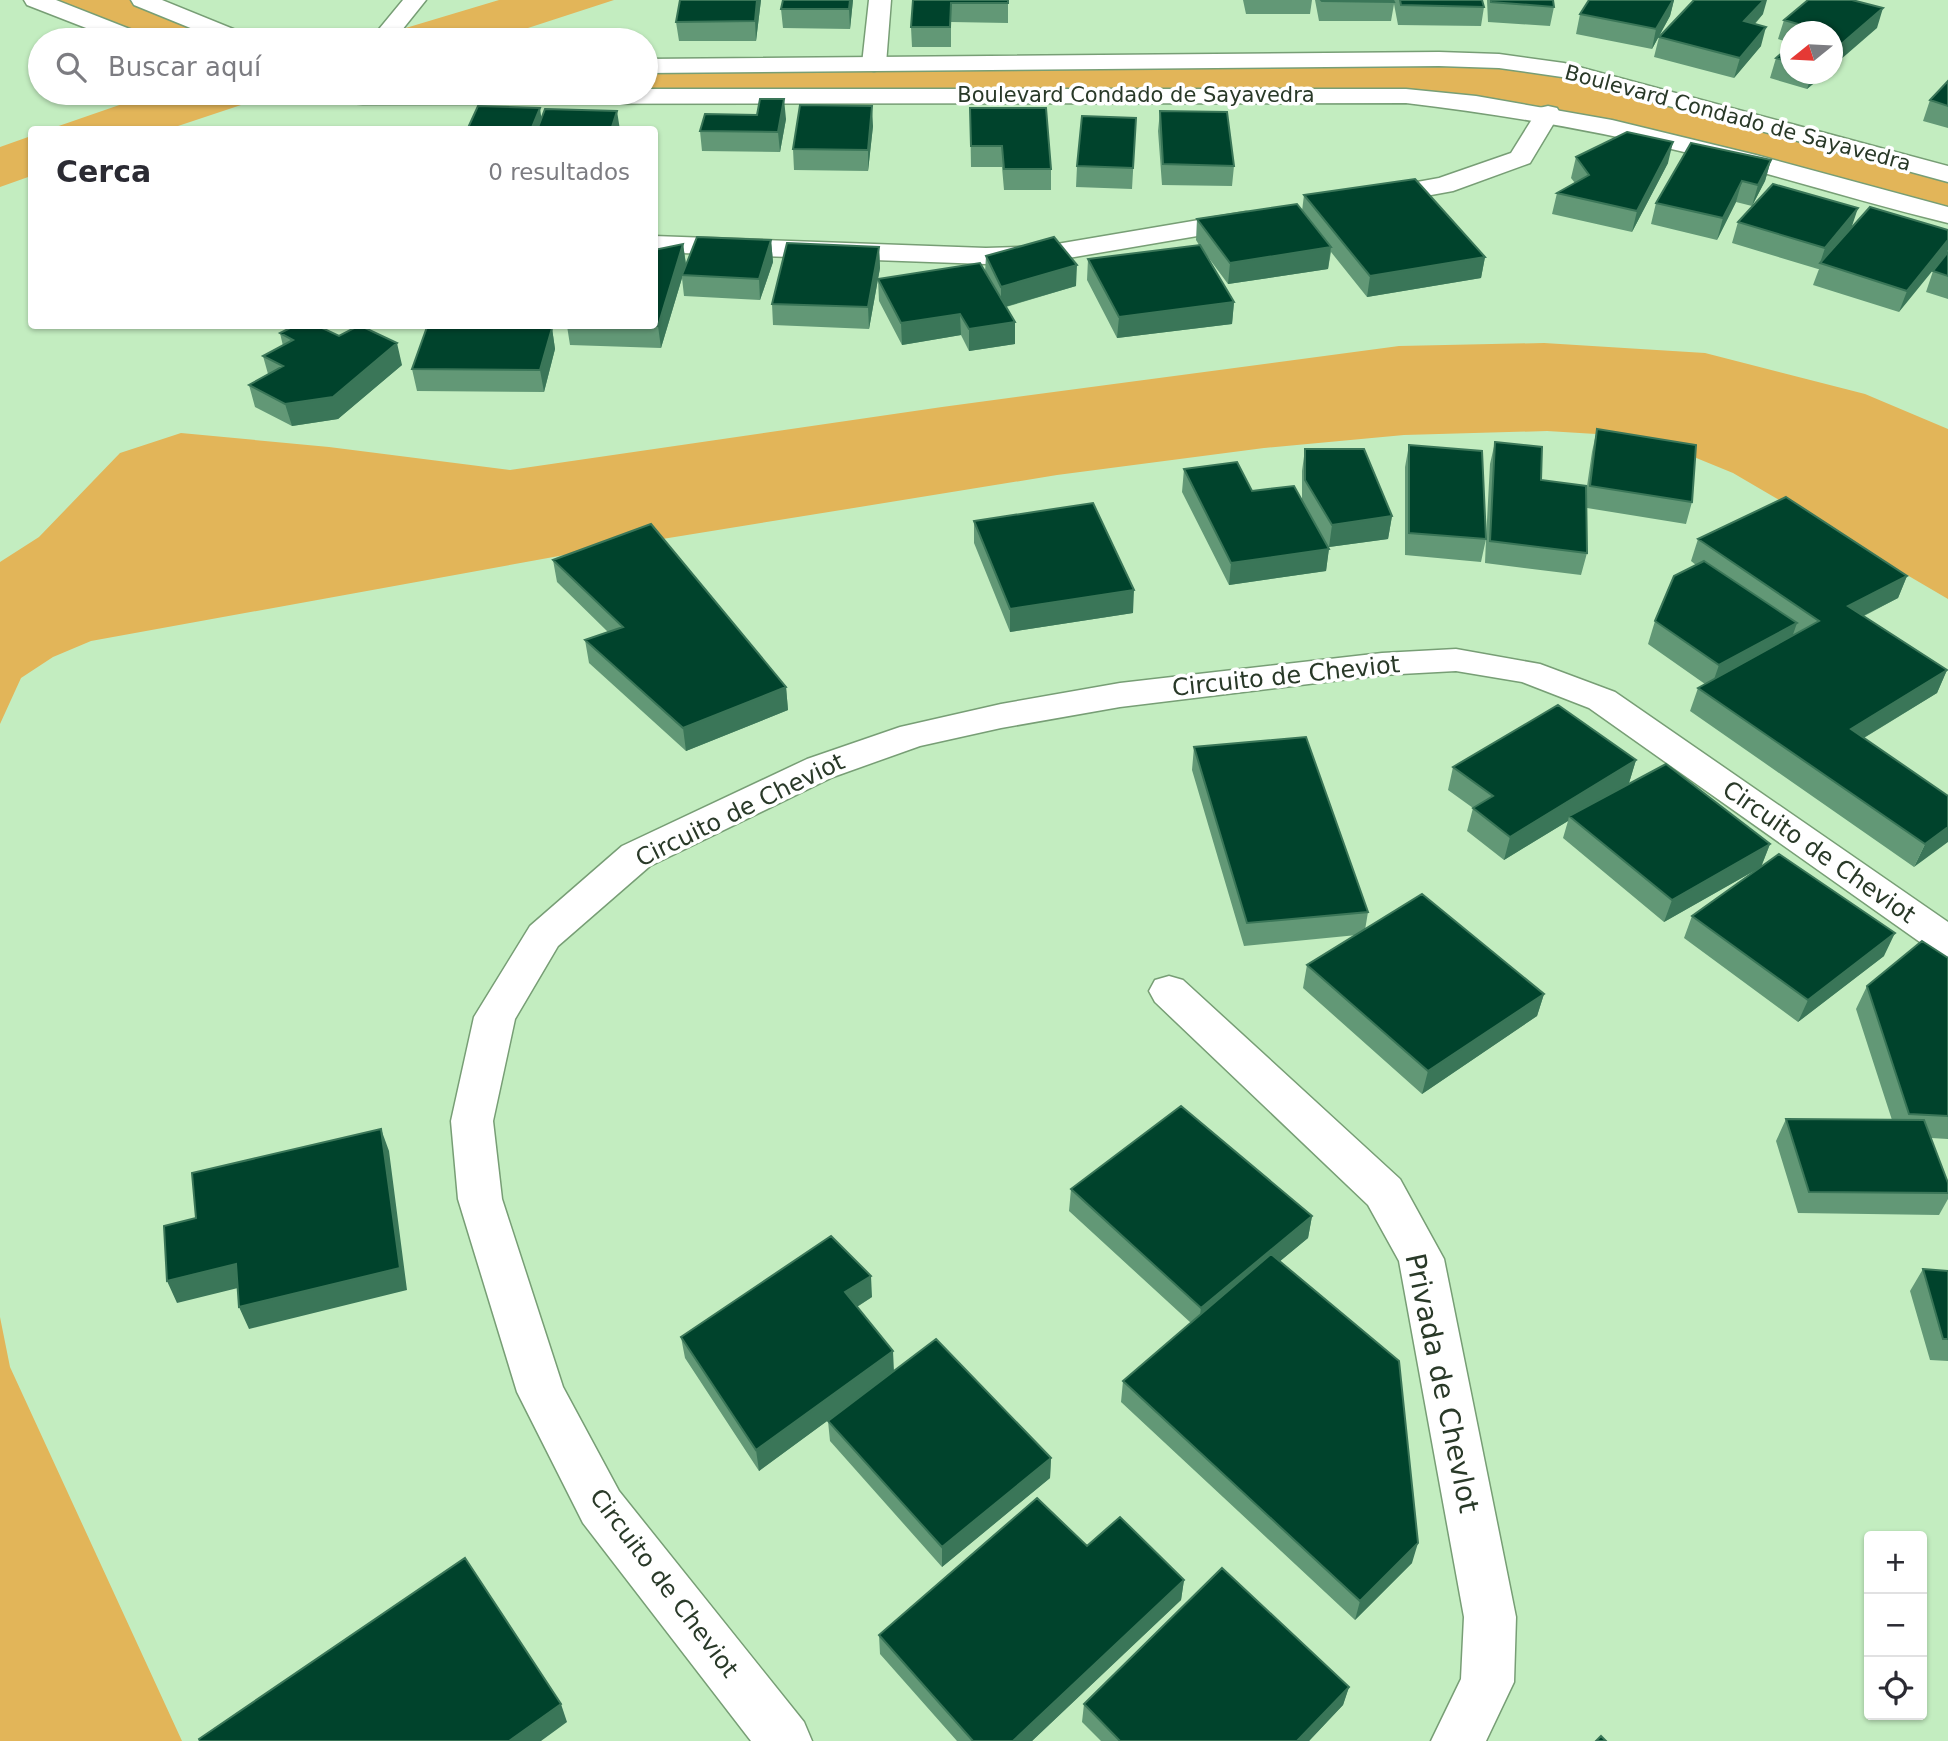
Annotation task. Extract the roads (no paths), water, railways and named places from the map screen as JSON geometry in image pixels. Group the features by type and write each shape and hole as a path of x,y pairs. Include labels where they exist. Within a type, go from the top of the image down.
{"street":[{"path":"35,0 106,28"},
{"path":"142,0 211,28"},
{"path":"392,28 415,0"},
{"path":"874,64 880,0"},
{"name":"Boulevard Condado de Sayavedra","path":"658,66 1439,59 1499,61 1564,70 1623,84 1948,174"},
{"name":"Boulevard Condado de Sayavedra","path":"658,94 1337,94 1473,102 1548,113 1676,141 1948,215"},
{"path":"1348,202 1444,185 1521,158 1548,113"},
{"path":"658,244 986,256 1033,255 1101,247 1266,217"},
{"name":"Circuito de Cheviot","path":"785,1741 601,1507 541,1392 480,1199 472,1121 495,1017 544,936 636,856 820,768 913,736 1000,716 1120,695 1382,664 1456,660 1528,672 1602,700 1948,942"},
{"name":"Privada de Chevlot","path":"1168,991 1384,1192 1421,1259 1490,1617 1488,1682 1458,1741"}]}
